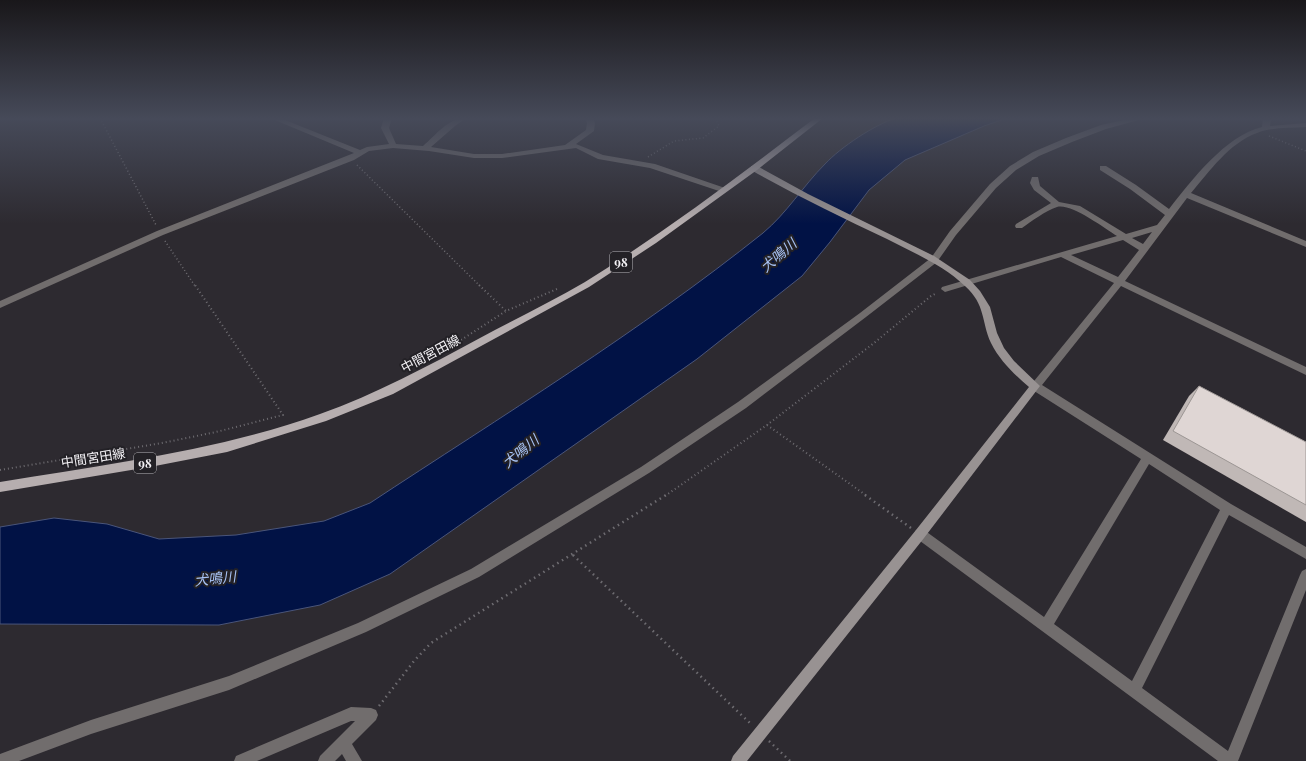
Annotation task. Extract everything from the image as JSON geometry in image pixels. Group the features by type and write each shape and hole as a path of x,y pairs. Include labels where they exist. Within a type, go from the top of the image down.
{"main road":[{"name":"中間宮田線","path":"0,487 155,462 228,447 322,418 389,391 586,285 653,241 773,154"}],"street":[{"path":"0,304 160,233 361,154"},
{"path":"459,154 474,156 502,156 520,154"},
{"path":"593,154 601,157 652,166 685,176 722,190"},
{"path":"0,761 91,727 229,683 362,628 476,573 645,470 742,406 863,316 934,260 953,233 993,186 1013,168 1037,154"},
{"path":"738,761 1120,281 1170,214 1215,160 1222,154"},
{"path":"754,168 924,254 952,271 976,292 985,306 990,319 993,336 1010,364 1035,386 1227,508 1306,553"},
{"path":"1103,168 1133,187 1170,214"},
{"path":"1036,179 1034,183 1036,188 1057,204 1077,208 1144,249"},
{"path":"1186,194 1306,244"},
{"path":"1018,226 1057,204"},
{"path":"945,289 1062,254 1160,228"},
{"path":"1062,254 1306,371"},
{"path":"1046,625 1147,458"},
{"path":"1134,690 1227,508"},
{"path":"920,534 1231,761 1306,575"},
{"path":"241,761 351,714 371,715"},
{"path":"325,761 371,715"},
{"path":"343,744 354,761"}],"path":[{"path":"0,470 162,443 283,415 160,233 119,154"},
{"path":"641,164 653,154"},
{"path":"352,158 506,312"},
{"path":"459,342 464,337 506,312 560,288"},
{"path":"371,715 391,693 414,661 431,643 684,485 874,343 931,296 945,289"},
{"path":"767,424 920,534"},
{"path":"572,555 790,761"}],"water":[{"name":"犬鳴川","path":"837,154 920,154 905,160 869,190 802,276 697,359 390,574 320,605 219,625 0,624 0,527 54,518 107,524 159,539 236,535 324,521 370,503 570,372 668,305 772,225 817,172"}],"building":[{"path":"1199,386 1306,442 1306,505 1173,431"}]}
